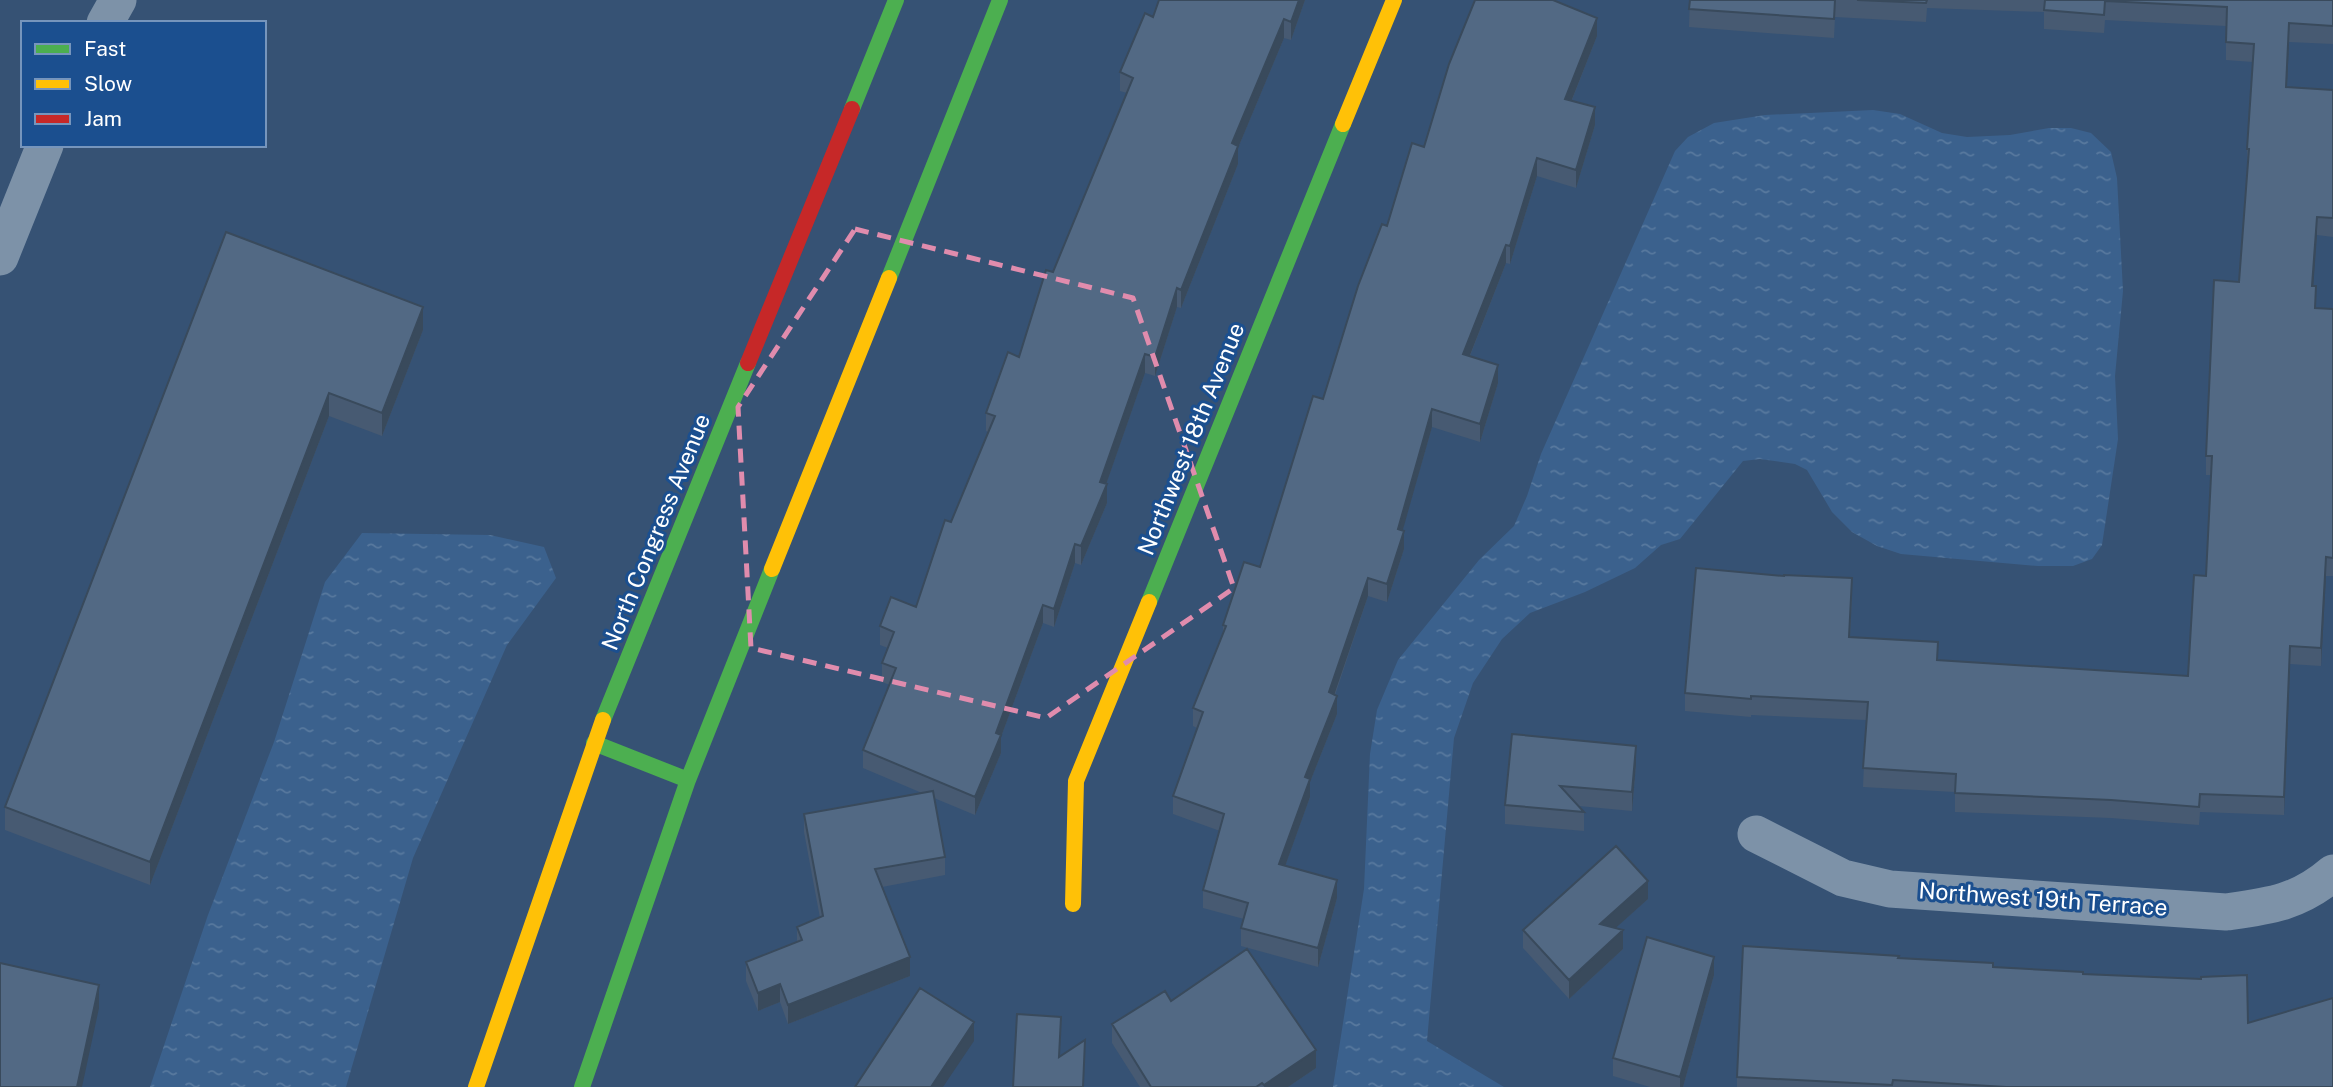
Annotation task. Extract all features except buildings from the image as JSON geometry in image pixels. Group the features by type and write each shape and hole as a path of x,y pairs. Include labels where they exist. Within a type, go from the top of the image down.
{"main road":[{"name":"North Congress Avenue","path":"476,1087 594,744 896,0"},
{"path":"582,1087 688,780 1000,0"},
{"name":"Northwest 18th Avenue","path":"1073,904 1076,781 1394,0"},
{"path":"594,744 688,780"}],"street":[{"path":"106,21 118,0"},
{"path":"0,257 44,147"},
{"name":"Northwest 19th Terrace","path":"1756,834 1843,878 1890,889 1957,894 2226,912 2277,905 2319,885 2333,873"}],"highlighted area":[{"path":"855,229 1133,298 1234,588 1046,718 751,648 738,407"}],"water":[{"path":"1873,110 1900,114 1942,133 1967,137 2071,128 2091,133 2111,152 2117,178 2123,291 2115,376 2118,439 2102,545 2092,559 2073,566 2038,566 1901,554 1877,546 1852,532 1832,512 1807,470 1795,464 1760,459 1743,461 1680,539 1661,545 1635,568 1585,592 1530,613 1502,639 1473,683 1454,738 1427,1041 1504,1087 1333,1087 1364,889 1370,754 1377,710 1398,660 1479,560 1514,526 1541,454 1675,151 1688,137 1714,123 1765,115"},
{"path":"362,533 490,535 544,547 556,578 507,645 413,858 346,1087 150,1087 208,915 274,742 325,582"}],"traffic: fast":[{"path":"852,109 896,0"},
{"path":"889,278 1000,0"},
{"path":"1149,602 1343,124"},
{"path":"603,720 748,363"},
{"path":"582,1087 688,780 772,569"},
{"path":"594,743 688,780"}],"traffic: slow":[{"path":"1343,124 1394,0"},
{"path":"772,569 889,278"},
{"path":"1073,904 1076,781 1149,602"},
{"path":"476,1087 603,720"}],"traffic: jam":[{"path":"748,363 852,109"}]}
